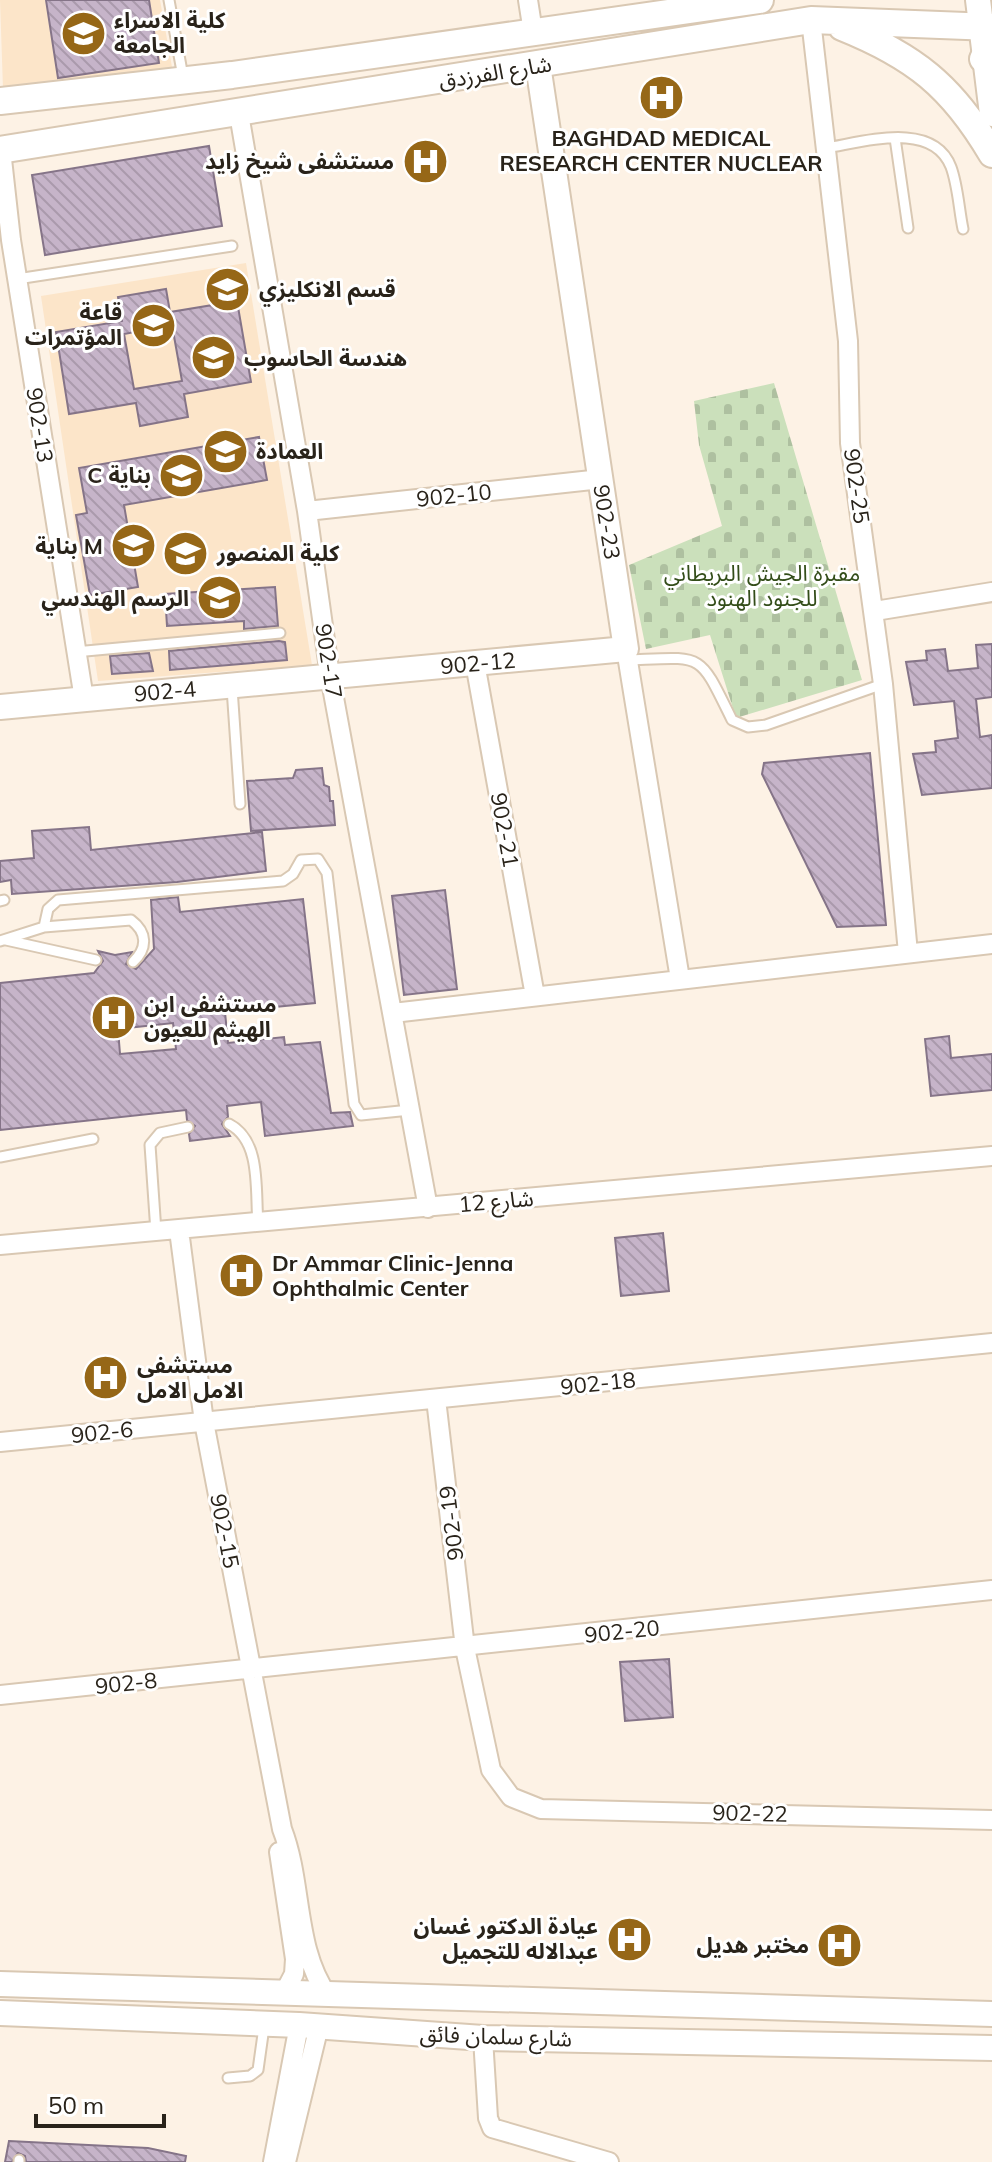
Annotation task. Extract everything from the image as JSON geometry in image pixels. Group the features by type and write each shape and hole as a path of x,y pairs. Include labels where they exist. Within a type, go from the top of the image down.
{"main road":[{"path":"978,0 987,39 992,114"},
{"name":"شارع الفرزدق","path":"0,101 183,80 747,1"},
{"name":"شارع الفرزدق","path":"0,150 818,20 987,39"},
{"path":"818,20 886,45 921,67 948,90 973,121 992,154"},
{"name":"902-23","path":"538,65 627,655"},
{"name":"902-12","path":"330,676 475,663 627,655"},
{"name":"902-4","path":"0,707 330,676"},
{"name":"شارع سلمان فائق","path":"0,1984 283,1995 992,2014"},
{"name":"شارع سلمان فائق","path":"0,2013 309,2025 483,2038 992,2048"}],"street":[{"path":"528,0 533,32"},
{"name":"902-25","path":"818,20 826,148 848,341 850,443 875,611 908,953"},
{"name":"902-17","path":"239,114 307,511 330,676 428,1208"},
{"name":"902-13","path":"0,150 6,242 17,279 84,699"},
{"name":"902-10","path":"307,511 601,479"},
{"path":"875,611 992,592"},
{"name":"902-23","path":"627,655 680,979"},
{"name":"902-21","path":"475,663 535,996"},
{"path":"393,1013 992,944"},
{"name":"شارع 12","path":"0,1245 992,1156"},
{"name":"902-15","path":"179,1230 204,1422 282,1829 290,1853 311,1966 328,1996"},
{"name":"902-18","path":"204,1422 992,1343"},
{"name":"902-19","path":"436,1399 465,1648 491,1770 511,1797"},
{"name":"902-6","path":"0,1442 204,1422"},
{"name":"902-20","path":"252,1671 992,1590"},
{"name":"902-8","path":"0,1695 252,1671"},
{"name":"902-22","path":"511,1797 541,1809 992,1820"},
{"name":"902-15","path":"282,1829 279,1860 296,1964 283,1995"},
{"path":"273,2162 309,2025"},
{"path":"286,2162 309,2025"},
{"path":"483,2038 488,2118 492,2128 609,2162"}],"lane":[{"path":"169,0 183,80"},
{"path":"826,148 895,138 921,139 940,148 951,168 963,229"},
{"path":"895,138 908,228"},
{"path":"17,279 232,246"},
{"path":"75,652 280,633"},
{"path":"627,655 685,658 699,663 711,674 732,720 748,727 766,725 883,684"},
{"path":"232,685 240,804"},
{"path":"44,927 48,909 58,900 283,881 293,874 301,860 318,859 327,873 354,1104 361,1115 410,1110"},
{"path":"1,940 44,927 131,920 143,934 144,945 133,962"},
{"path":"1,940 96,960"},
{"path":"229,1124 244,1135 252,1152 258,1223"},
{"path":"156,1232 150,1145 160,1133 188,1127"},
{"path":"0,1157 93,1139"},
{"path":"228,2078 250,2076 258,2070 265,2024"}],"shaded area":[{"name":"كلية الاسراء الجامعة","path":"0,0 160,0 172,67 11,92 3,89"},
{"name":"كلية المنصور","path":"246,263 312,665 98,681 41,296"}],"green space":[{"name":"مقبرة الجيش البريطاني للجنود الهنود","path":"774,383 862,680 736,718 710,635 646,649 629,565 722,526 699,445 694,401"}],"building":[{"path":"46,0 149,0 159,63 58,78"},
{"path":"209,146 222,226 45,255 32,175"},
{"path":"166,289 170,312 237,301 251,382 184,394 188,417 140,426 136,403 69,414 56,332 122,321 118,297","holes":["172,325 182,381 134,389 124,334"]},
{"path":"259,437 267,480 124,505 138,587 90,595 76,515 87,513 79,468"},
{"path":"275,587 278,626 244,629 244,621 167,626 165,594"},
{"path":"285,642 287,660 170,670 169,651"},
{"path":"992,644 992,697 976,699 980,737 992,735 992,788 922,795 913,754 936,752 935,741 958,738 954,701 914,705 906,662 927,660 926,651 945,649 948,671 978,668 976,645"},
{"path":"149,653 153,671 112,674 110,656"},
{"path":"870,753 886,925 837,927 762,774 764,763"},
{"path":"322,768 324,785 329,787 330,801 333,801 335,825 251,831 247,781 293,778 296,770"},
{"path":"89,827 91,850 262,832 266,871 177,882 12,894 11,880 0,882 0,861 34,858 32,831"},
{"path":"445,890 457,989 404,995 392,896"},
{"name":"مستشفى ابن الهيثم للعيون","path":"178,897 180,912 303,899 315,1003 225,1012 228,1043 284,1037 285,1045 320,1042 331,1113 350,1112 353,1126 265,1136 261,1102 227,1106 228,1117 222,1124 230,1136 190,1141 189,1134 195,1126 187,1120 186,1110 0,1130 0,983 94,973 103,961 98,951 115,955 132,952 126,964 136,969 154,949 151,900","holes":["173,1023 176,1049 120,1054 118,1029"]},
{"path":"949,1036 951,1058 992,1054 992,1090 931,1096 925,1039"},
{"path":"663,1233 669,1291 621,1296 615,1238"},
{"path":"669,1659 673,1717 625,1721 620,1662"},
{"path":"9,2141 148,2148 186,2156 185,2162 26,2162 25,2156 18,2153 12,2162 5,2162"}],"place":[{"name":"كلية الاسراء الجامعة","path":"83,33"},
{"name":"BAGHDAD MEDICAL RESEARCH CENTER NUCLEAR","path":"661,97"},
{"name":"مستشفى شيخ زايد","path":"425,161"},
{"name":"قسم الانكليزي","path":"228,289"},
{"name":"قاعة المؤتمرات","path":"153,325"},
{"name":"هندسة الحاسوب","path":"213,358"},
{"name":"العمادة","path":"225,451"},
{"name":"C بناية","path":"182,475"},
{"name":"بناية M","path":"134,546"},
{"name":"كلية المنصور","path":"186,553"},
{"name":"الرسم الهندسي","path":"220,598"},
{"name":"مستشفى ابن الهيثم للعيون","path":"113,1017"},
{"name":"Dr Ammar Clinic-Jenna Ophthalmic Center","path":"241,1276"},
{"name":"مستشفى الامل الامل","path":"106,1378"},
{"name":"عيادة الدكتور غسان عبدالاله للتجميل","path":"629,1939"},
{"name":"مختبر هديل","path":"840,1945"}]}
